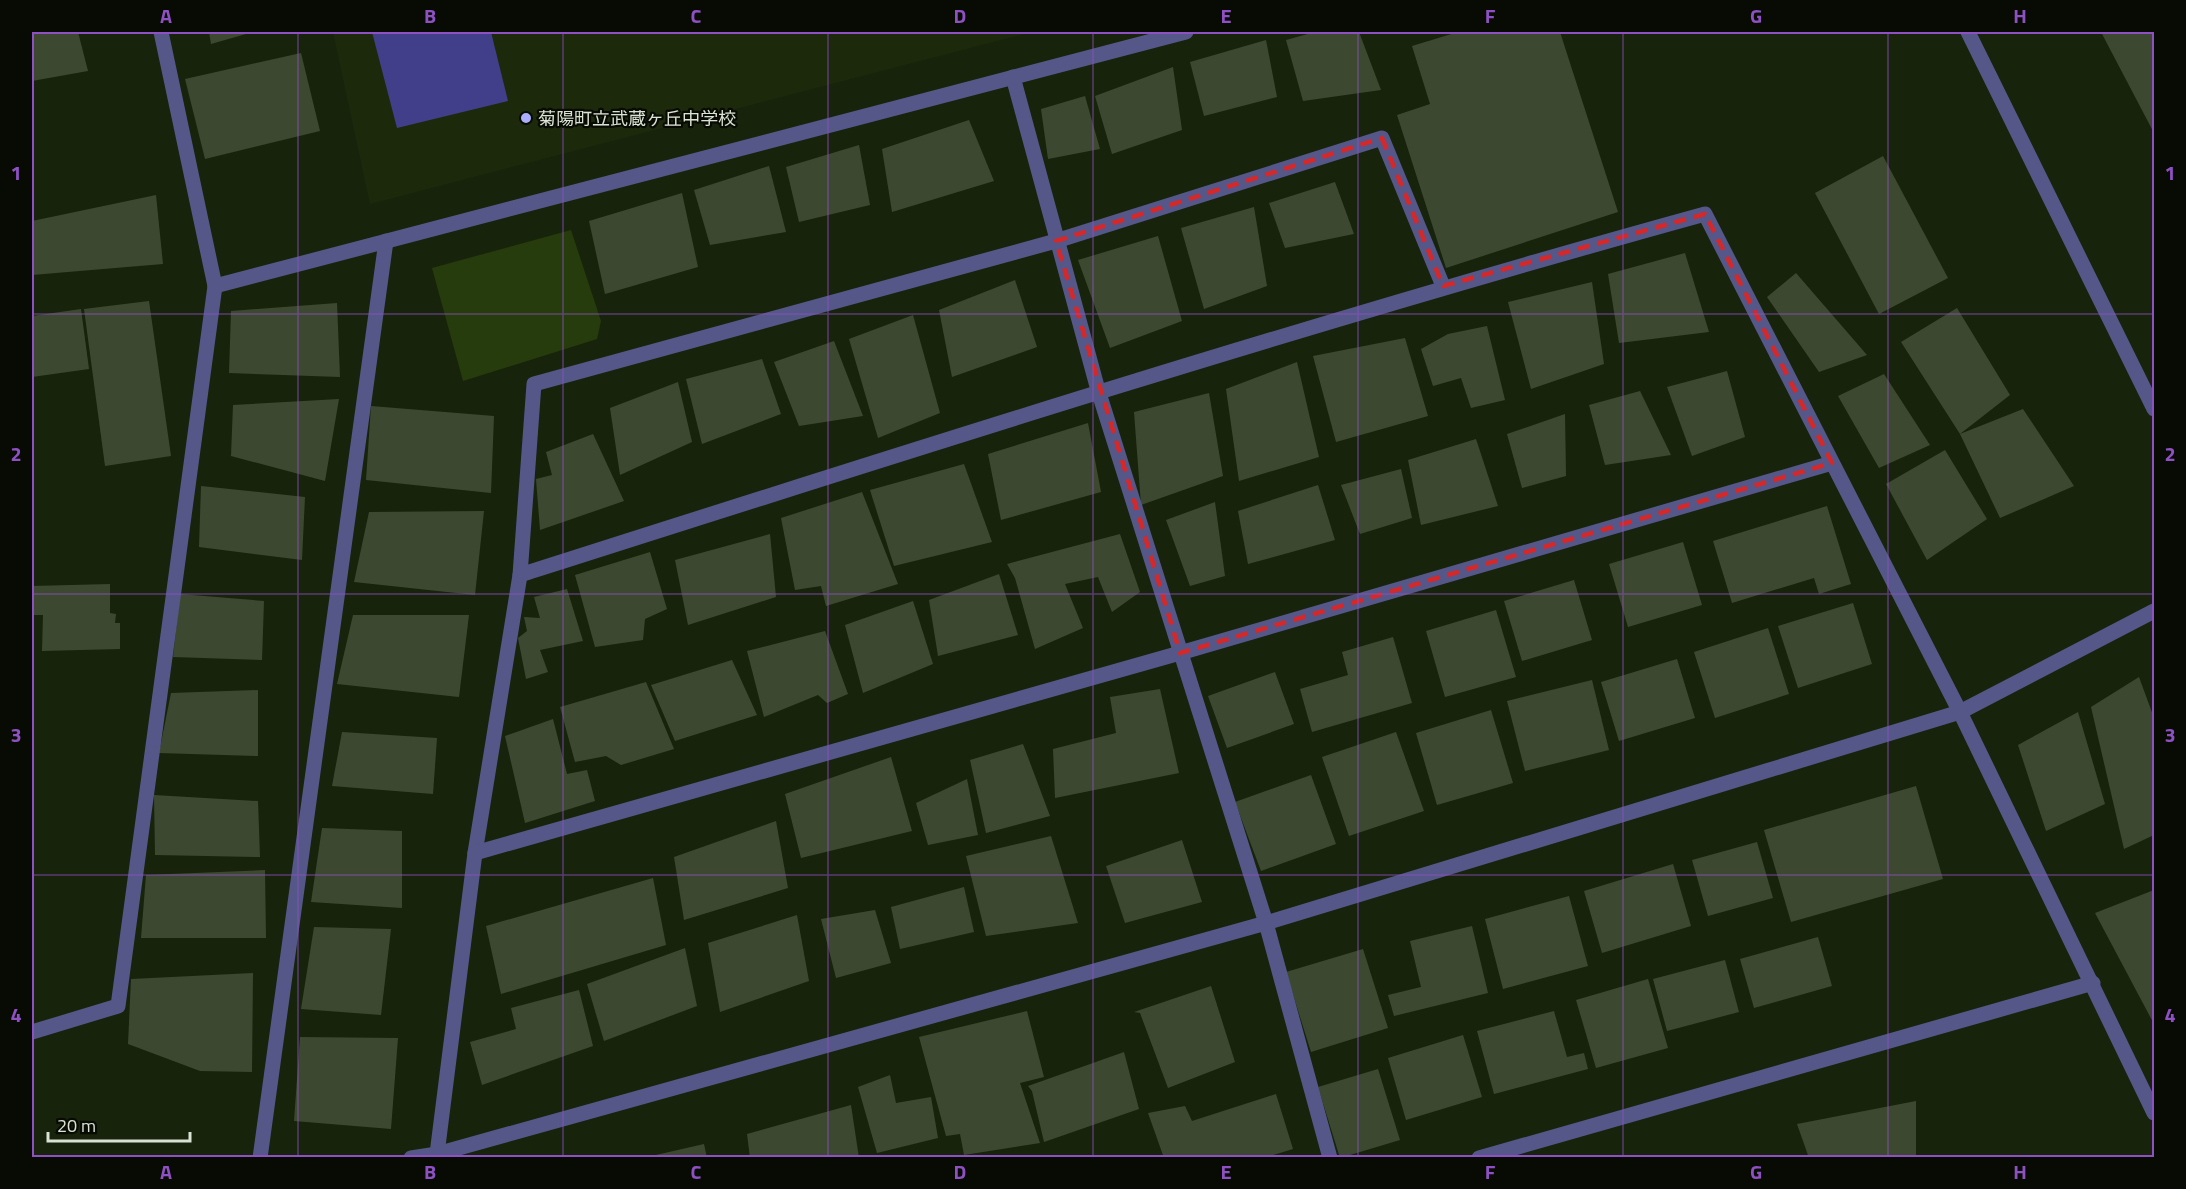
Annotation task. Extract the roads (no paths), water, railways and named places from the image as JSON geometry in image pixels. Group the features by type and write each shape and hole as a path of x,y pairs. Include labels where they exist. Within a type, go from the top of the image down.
{"street":[{"path":"32,1032 118,1006 215,286 161,32"},
{"path":"215,286 1186,32"},
{"path":"1968,32 2154,409"},
{"path":"1013,77 1098,390 1266,923 1330,1158"},
{"path":"440,1156 475,853 520,575 534,384 1056,241 1382,138 1443,286"},
{"path":"520,575 1098,390 1443,286 1705,214 1960,712 2154,1113"},
{"path":"260,1158 386,241"},
{"path":"475,853 1180,653 1832,463"},
{"path":"411,1158 440,1156 1266,923 1960,712 2154,611"},
{"path":"1479,1158 2093,983"}],"place":[{"name":"菊陽町立武蔵ヶ丘中学校","path":"526,118"}]}
